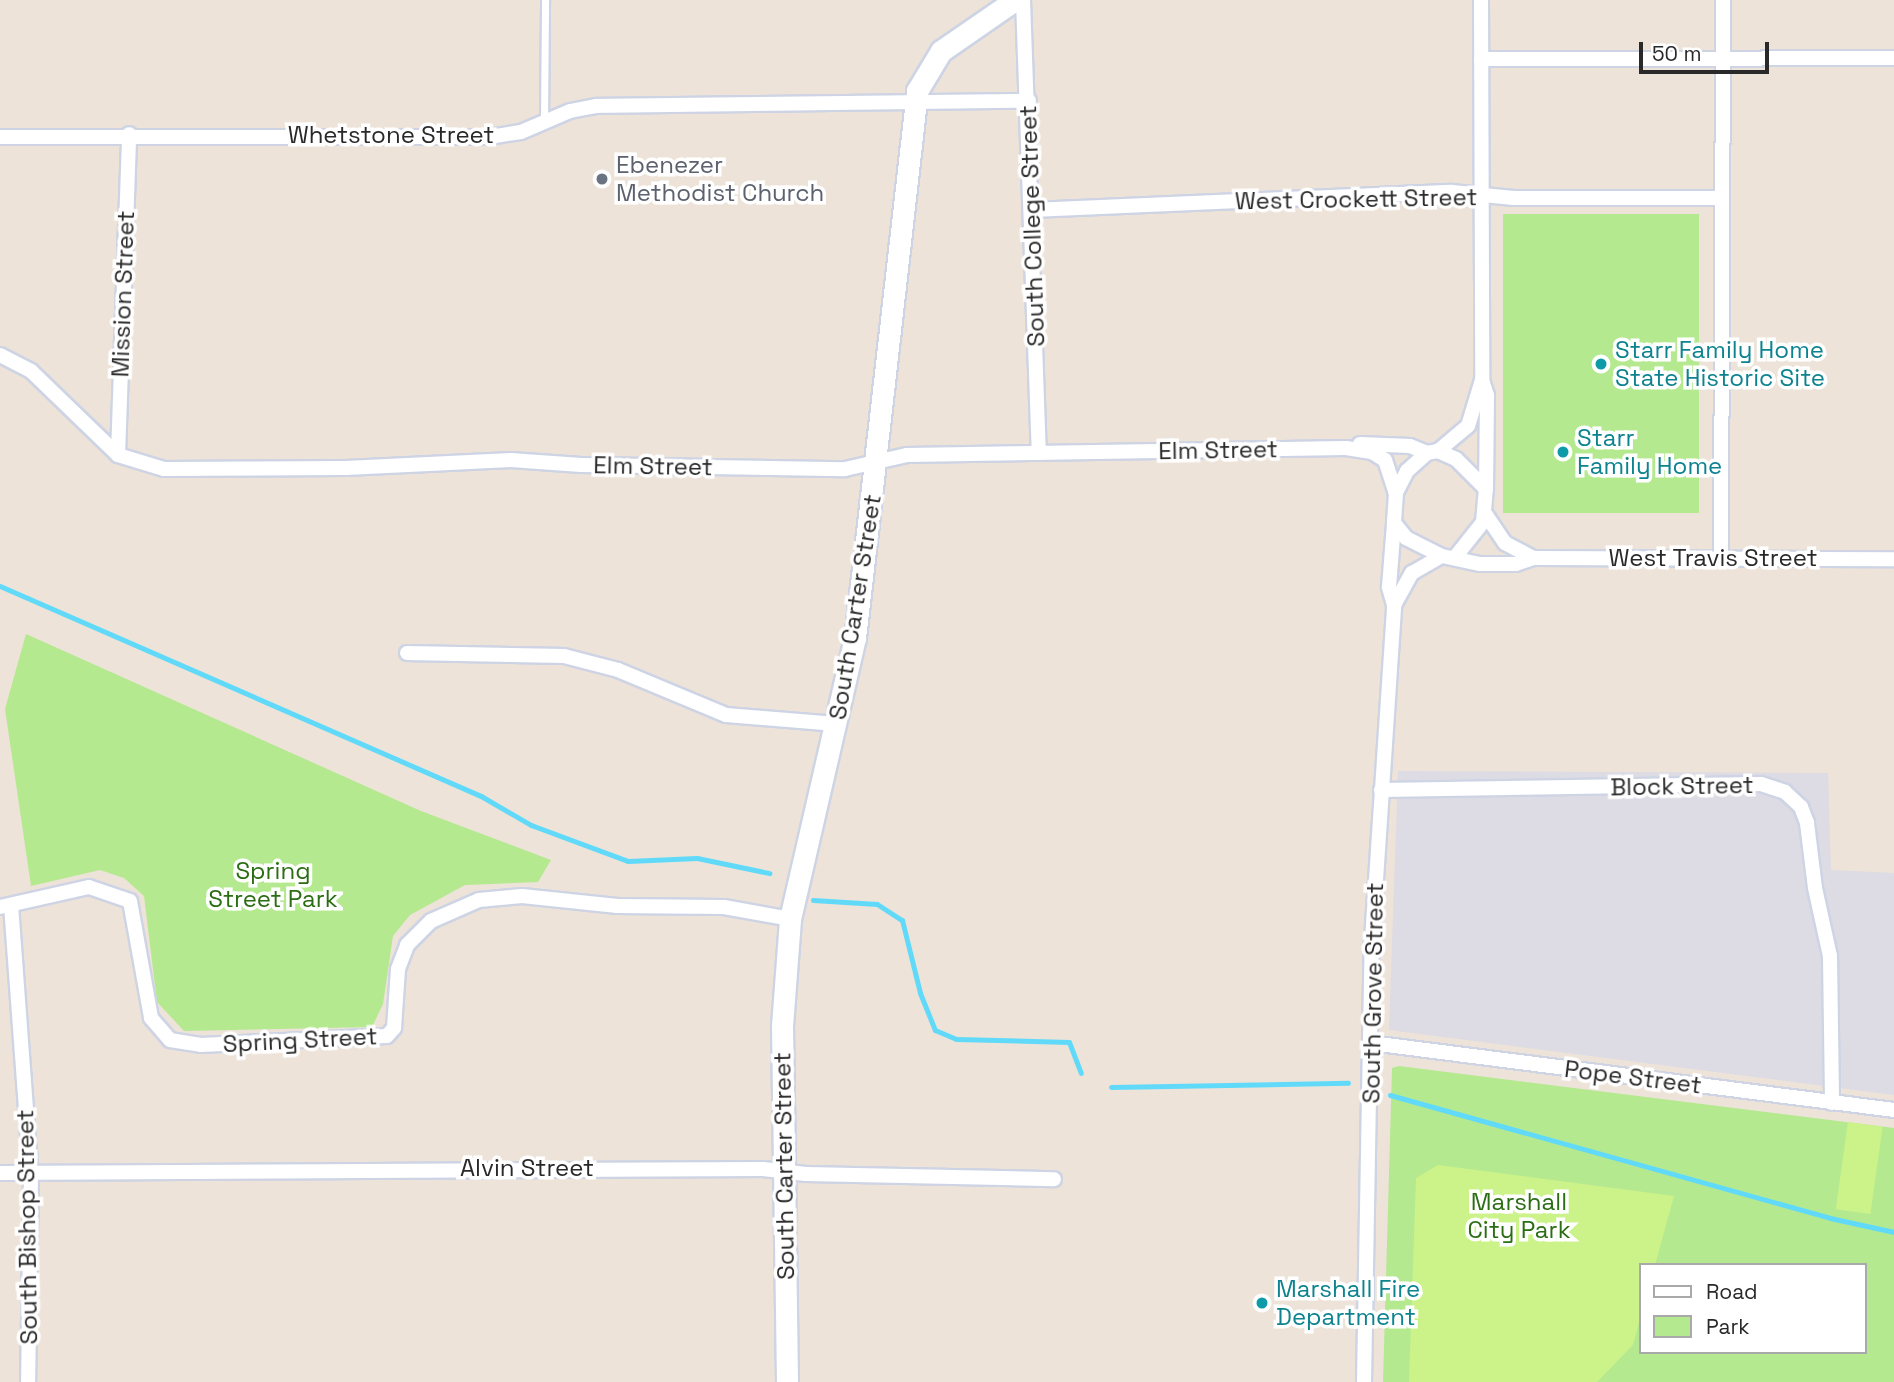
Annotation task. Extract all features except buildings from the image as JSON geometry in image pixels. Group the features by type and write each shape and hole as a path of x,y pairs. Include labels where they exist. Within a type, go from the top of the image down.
{"street":[{"name":"South Carter Street","path":"787,1382 782,1026 790,919 855,638 877,461 915,102 920,80 941,51 1015,0"},
{"name":"South College Street","path":"1023,0 1029,101 1039,453"},
{"path":"1481,0 1482,380 1468,426 1407,471 1396,494 1394,523 1413,544 1449,556 1486,515"},
{"path":"1721,557 1723,0"},
{"path":"1481,59 1894,58"},
{"name":"Whetstone Street","path":"0,137 129,134 469,137 521,132 596,106 1029,101"},
{"name":"Mission Street","path":"118,455 129,134"},
{"name":"West Crockett Street","path":"1032,211 1452,192 1482,195 1722,198"},
{"name":"Elm Street","path":"0,355 31,371 118,455 152,467 182,470 346,468 511,460 581,465 845,469 907,455 1346,448 1373,453 1385,460 1396,494"},
{"path":"1482,380 1487,395 1486,515 1505,543 1533,558"},
{"name":"Elm Street","path":"1346,448 1361,444 1410,446 1432,452"},
{"path":"1432,452 1465,464 1486,489"},
{"name":"South Grove Street","path":"1364,1382 1371,1043 1381,790 1394,605 1389,587 1394,523"},
{"name":"West Travis Street","path":"1449,556 1480,564 1516,564 1533,558 1894,559"},
{"name":"South Grove Street","path":"1394,605 1412,573 1449,556"},
{"path":"407,653 564,656 618,670 726,715 837,724"},
{"name":"Block Street","path":"1381,790 1761,784 1785,792 1801,807 1807,823 1815,888 1830,956 1832,1103"},
{"name":"Spring Street","path":"6,906 89,887 130,901 151,1018 170,1040 201,1045 387,1036 394,1028 398,969 407,945 431,921 479,900 522,896 617,906 724,907 790,919"},
{"name":"South Bishop Street","path":"6,906 31,1175 28,1382"},
{"name":"Pope Street","path":"1371,1043 1894,1110"},
{"name":"Alvin Street","path":"0,1173 31,1175 408,1168 783,1171 1054,1179"}],"lane":[{"path":"544,123 545,0"}],"shaded area":[{"path":"1398,771 1828,773 1831,870 1894,873 1894,1095 1389,1030"}],"green space":[{"name":"Starr Family Home State Historic Site","path":"1503,214 1699,214 1699,513 1503,513"},
{"name":"Spring Street Park","path":"26,634 421,811 551,860 538,882 465,885 410,915 393,936 383,1004 372,1027 184,1031 157,1002 144,896 124,878 100,870 31,886 5,709"},
{"name":"Marshall City Park","path":"1399,1066 1894,1128 1894,1382 1383,1382 1392,1068"},
{"path":"1848,1122 1883,1127 1870,1214 1836,1209"},
{"path":"1438,1165 1674,1196 1656,1263 1638,1263 1638,1326 1633,1345 1597,1382 1409,1382 1416,1178"}],"waterway":[{"path":"0,586 481,796 531,825 628,861 697,858 769,873"},
{"path":"813,900 877,904 902,920 920,993 935,1030 956,1039 1069,1042 1081,1073"},
{"path":"1111,1087 1348,1083"},
{"path":"1390,1095 1830,1218 1894,1232"}],"place":[{"name":"Ebenezer Methodist Church","path":"602,179"},
{"name":"Starr Family Home State Historic Site","path":"1601,364"},
{"name":"Starr Family Home","path":"1563,452"},
{"name":"Marshall Fire Department","path":"1262,1303"}]}
